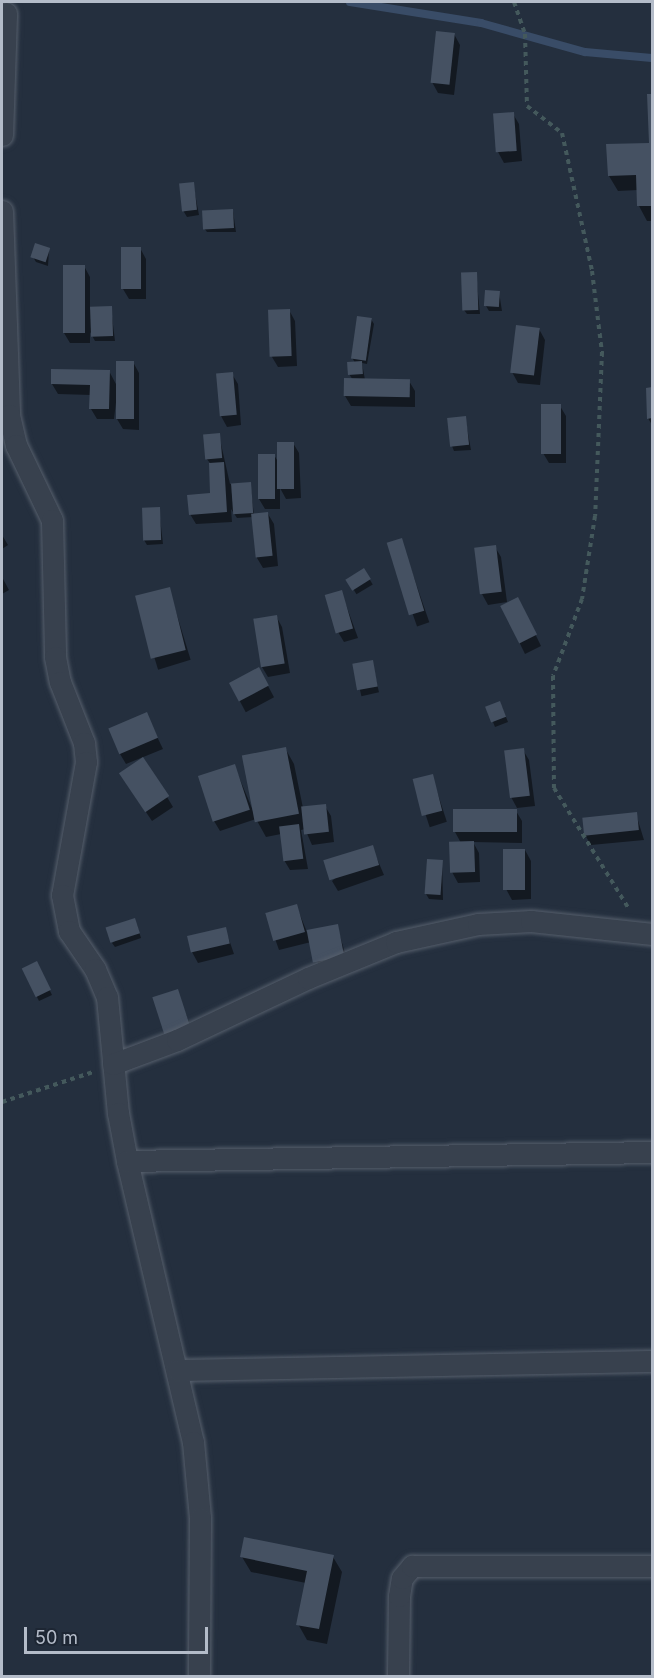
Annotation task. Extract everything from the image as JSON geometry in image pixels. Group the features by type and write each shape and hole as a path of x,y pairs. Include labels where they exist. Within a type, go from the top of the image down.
{"street":[{"path":"2,135 6,13"},
{"path":"2,211 9,415 16,445 52,520 56,657 60,682 84,743 86,762 62,895 69,931 95,969 107,997 113,1064 128,1161 194,1442 200,1518 199,1677"},
{"path":"113,1064 177,1040 308,978 396,942 478,924 531,921 648,933"},
{"path":"128,1161 652,1152"},
{"path":"177,1370 652,1361"},
{"path":"398,1677 399,1596 402,1578 412,1566 652,1566"}],"path":[{"path":"514,2 525,34 527,106 562,134 592,271 602,352 596,516 582,599 553,676 554,788 648,933"},
{"path":"2,1102 113,1064"}],"building":[{"path":"436,31 455,33 449,85 431,83"},
{"path":"647,94 652,94 652,206 637,206 636,175 608,176 606,144 649,143"},
{"path":"514,112 517,151 496,152 493,113"},
{"path":"194,182 197,210 182,211 179,184"},
{"path":"233,209 234,228 203,230 202,211"},
{"path":"35,243 50,248 46,262 30,257"},
{"path":"121,247 141,247 141,289 121,289"},
{"path":"63,265 85,265 85,333 63,333"},
{"path":"477,272 478,310 462,311 461,273"},
{"path":"485,290 500,291 499,307 484,306"},
{"path":"112,306 113,336 91,337 90,307"},
{"path":"290,309 292,356 270,357 268,310"},
{"path":"357,316 372,318 366,361 351,359"},
{"path":"516,325 540,328 534,376 510,373"},
{"path":"116,361 134,361 134,419 116,419"},
{"path":"362,361 363,374 348,375 347,362"},
{"path":"51,369 110,370 109,409 89,409 90,385 51,384"},
{"path":"233,372 237,415 220,416 216,373"},
{"path":"344,378 410,379 410,397 344,396"},
{"path":"652,387 652,418 647,419 646,388"},
{"path":"541,404 561,404 561,454 541,454"},
{"path":"466,416 469,445 450,447 447,418"},
{"path":"220,433 222,458 205,459 203,434"},
{"path":"277,442 294,442 294,489 277,489"},
{"path":"258,454 275,454 275,499 258,499"},
{"path":"224,462 227,512 189,515 187,495 210,493 209,463"},
{"path":"251,482 253,513 233,514 231,483"},
{"path":"160,507 161,540 143,541 142,508"},
{"path":"268,512 273,556 256,558 251,514"},
{"path":"402,538 424,611 409,615 387,543"},
{"path":"496,545 502,592 480,594 474,548"},
{"path":"364,568 371,579 352,591 345,580"},
{"path":"170,587 186,650 151,659 135,596"},
{"path":"342,590 353,628 336,633 325,595"},
{"path":"518,597 537,634 519,644 500,606"},
{"path":"277,615 285,663 261,667 253,619"},
{"path":"373,660 378,687 357,690 352,664"},
{"path":"259,667 269,686 239,702 229,683"},
{"path":"500,701 506,717 491,723 485,707"},
{"path":"147,712 158,738 119,754 108,728"},
{"path":"286,747 299,814 255,822 242,756"},
{"path":"524,748 530,796 510,798 504,750"},
{"path":"143,757 169,796 145,812 119,773"},
{"path":"235,764 250,810 213,822 198,776"},
{"path":"433,774 442,811 422,816 413,779"},
{"path":"326,804 329,832 304,834 301,807"},
{"path":"453,809 517,809 517,832 453,832"},
{"path":"637,812 639,830 584,836 582,818"},
{"path":"299,824 303,859 283,861 279,826"},
{"path":"474,841 475,872 450,873 449,842"},
{"path":"373,845 379,865 329,880 323,860"},
{"path":"503,849 525,849 525,890 503,890"},
{"path":"427,859 443,860 441,895 425,894"},
{"path":"297,904 305,932 273,941 265,913"},
{"path":"135,918 140,933 110,943 106,928"},
{"path":"338,924 344,956 313,962 307,930"},
{"path":"226,927 230,944 191,953 187,936"},
{"path":"37,961 51,990 36,997 22,968"},
{"path":"178,989 192,1032 166,1040 152,997"},
{"path":"244,1537 334,1555 319,1629 296,1625 307,1571 240,1557"}],"waterway":[{"path":"350,2 481,23 585,52 652,58"}]}
